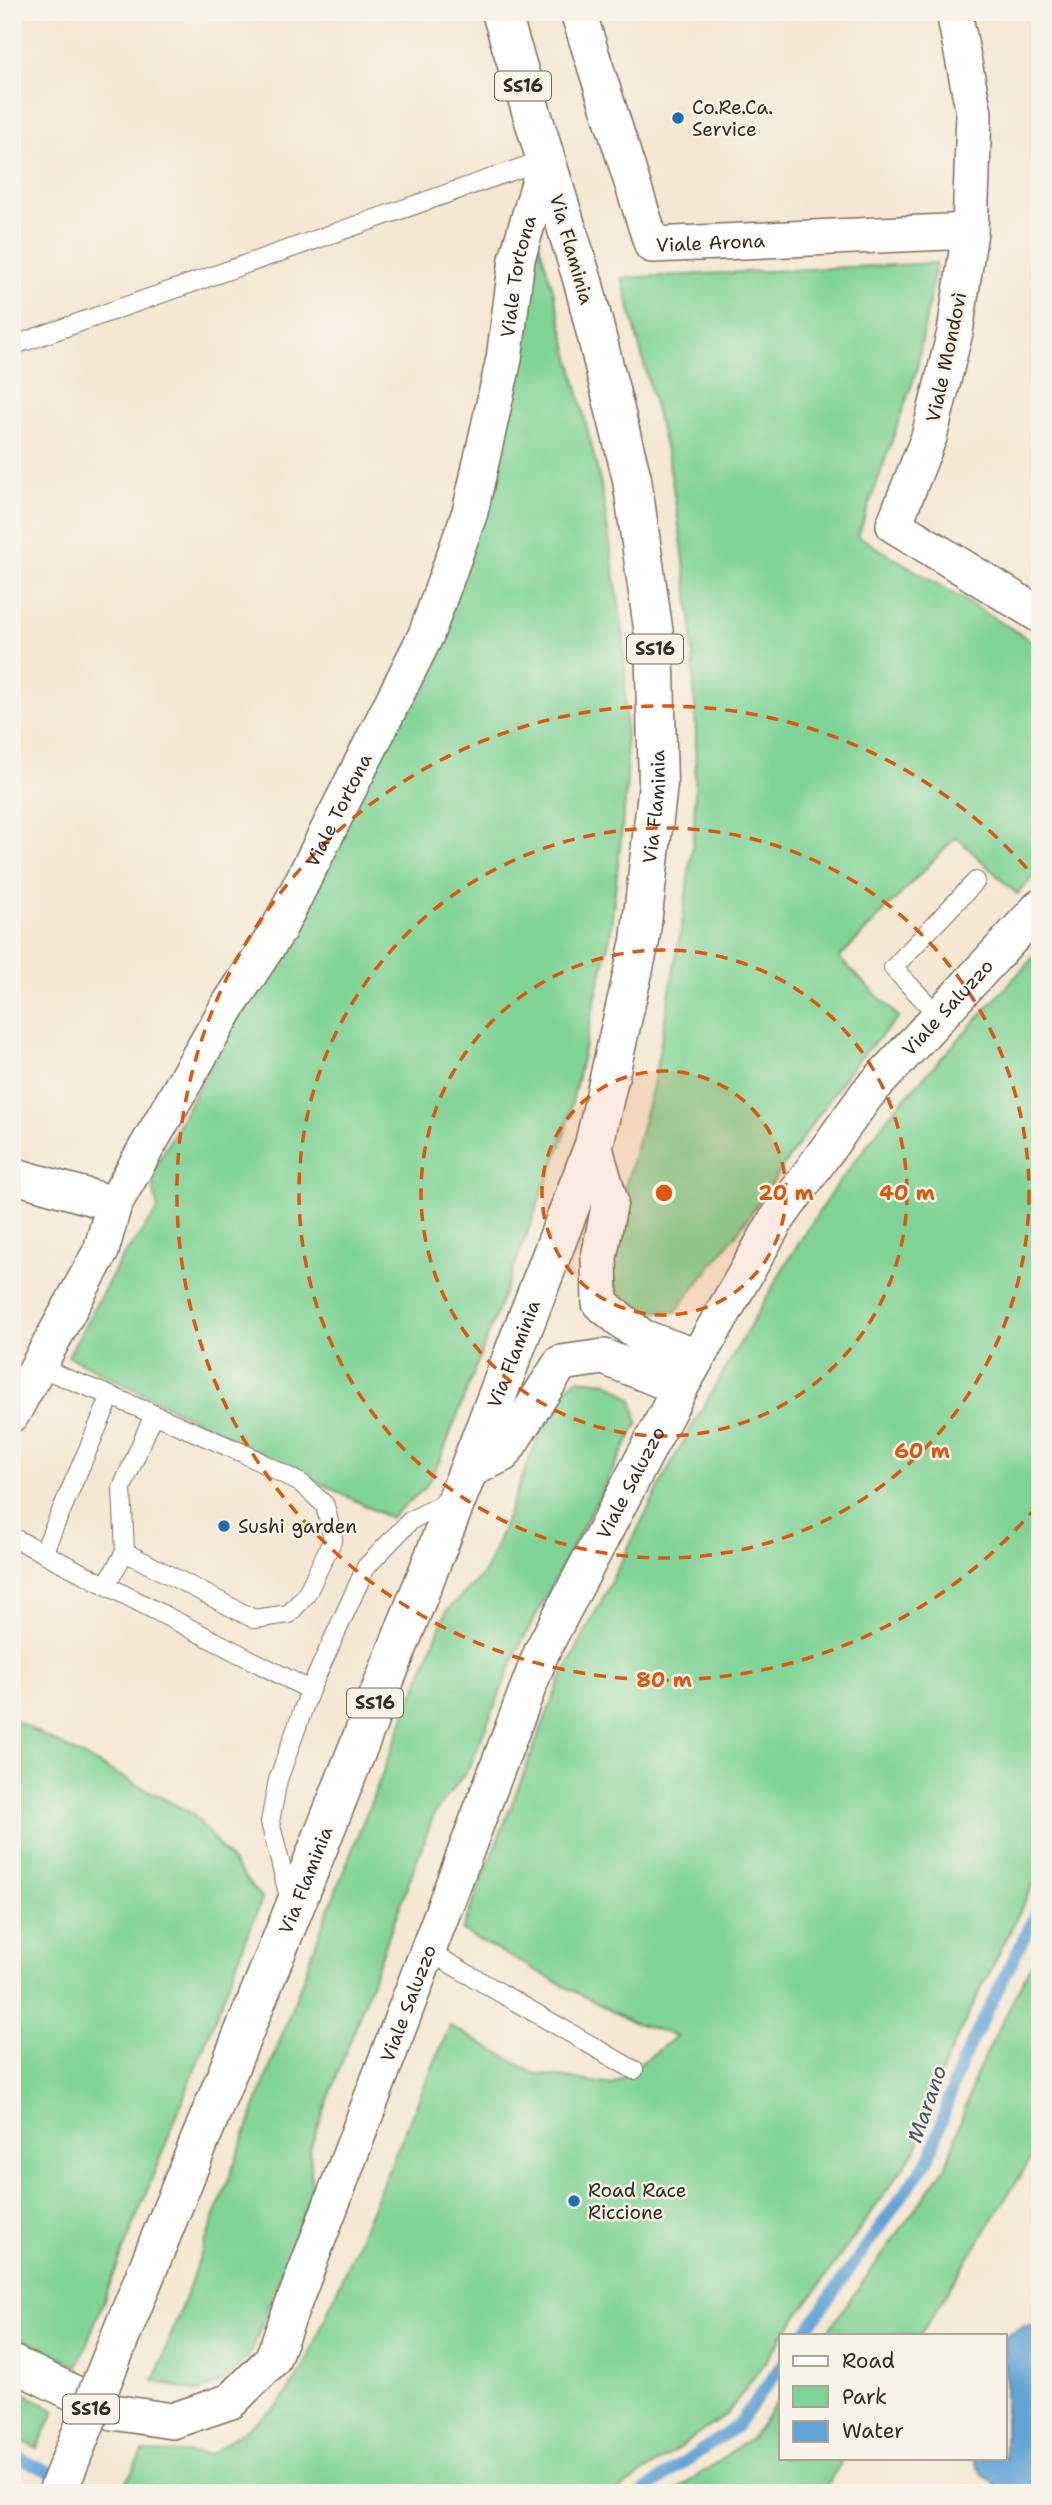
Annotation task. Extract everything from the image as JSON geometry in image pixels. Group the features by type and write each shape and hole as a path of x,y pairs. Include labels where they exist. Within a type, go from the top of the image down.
{"main road":[{"name":"Via Flaminia","path":"57,2493 293,1911 594,1145 642,928 658,784 654,635 632,479 584,285 501,12"}],"street":[{"name":"Viale Arona","path":"578,12 652,246 970,231"},
{"name":"Viale Mondovì","path":"954,12 974,113 970,231 955,332 929,437 894,525 1040,615"},
{"name":"Viale Tortona","path":"12,1414 27,1373 101,1251 114,1203 227,1009 277,932 426,635 470,512 504,359 517,259 546,159"},
{"name":"Viale Saluzzo","path":"12,2363 113,2412 172,2421 231,2402 272,2360 542,1651 680,1388 783,1211 867,1094 1040,907"},
{"path":"594,1145 610,1201 599,1257 600,1303 642,1337 697,1357"},
{"path":"12,1175 114,1203"},
{"path":"463,1483 503,1454 561,1363 604,1357 680,1388"}],"lane":[{"path":"12,346 546,159"},
{"path":"939,1016 893,968 976,881"},
{"path":"27,1373 111,1396 243,1453 302,1484 325,1505 333,1539 306,1595 289,1614 254,1619 125,1552"},
{"path":"50,1561 111,1396"},
{"path":"112,1593 125,1552 121,1488 154,1414"},
{"path":"293,1911 270,1822 278,1780 310,1690 366,1567 410,1521 463,1483"},
{"path":"12,1537 50,1561 178,1630 310,1690"},
{"path":"428,1951 634,2070"}],"green space":[{"path":"538,240 554,293 601,485 624,638 627,783 610,936 564,1137 440,1460 425,1488 390,1518 68,1356 121,1259 158,1210 151,1175 440,641"},
{"path":"936,263 916,373 858,536 1040,646 1040,870 1017,894 956,837 839,958 899,1017 853,1065 738,1232 675,1312 641,1312 615,1289 608,1250 653,1086 683,918 694,834 696,734 692,629 669,462 622,278"},
{"path":"1040,950 1040,1871 945,2062 916,2150 785,2334 779,2334 779,2343 727,2414 619,2490 605,2493 120,2493 143,2452 210,2454 278,2406 305,2365 450,2026 534,2073 612,2085 677,2036 632,2022 462,1931 558,1686 675,1456 788,1260 831,1193 892,1112"},
{"path":"578,1379 608,1382 632,1399 638,1423 517,1651 470,1766 434,1814 310,2149 312,2189 252,2351 228,2378 198,2392 154,2381 326,1916 446,1612 485,1572 555,1395"},
{"path":"12,1719 193,1814 262,1899 78,2366 12,2334"},
{"path":"1040,1946 1040,2144 921,2334 826,2334 946,2166 976,2075"},
{"path":"12,2386 55,2411 37,2448 12,2437"},
{"path":"779,2400 779,2460 843,2460 822,2493 673,2493 751,2438"}],"water":[{"path":"1040,2324 1040,2493 1004,2493 982,2473 974,2460 1006,2460 1006,2336 1022,2327"}],"waterway":[{"name":"Marano","path":"804,2334 930,2157 959,2068 1040,1906"},
{"name":"Marano","path":"641,2493 738,2425 779,2369"},
{"name":"Marano","path":"12,2455 97,2493"}],"place":[{"name":"Co.Re.Ca. Service","path":"678,118"},
{"name":"Sushi garden","path":"224,1526"},
{"name":"Road Race Riccione","path":"574,2201"}]}
